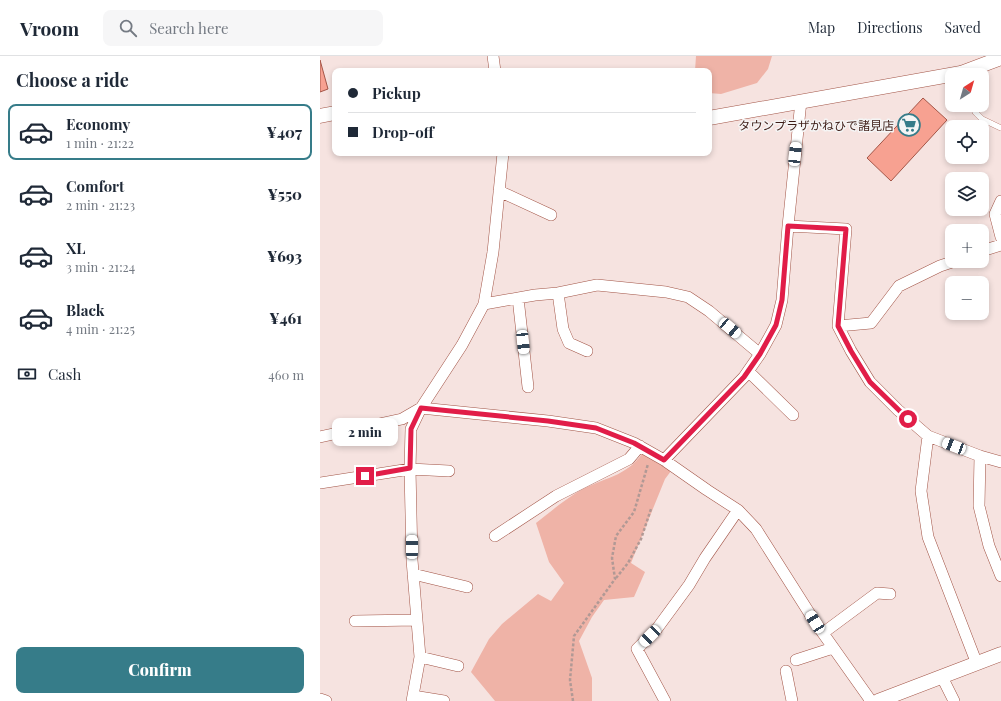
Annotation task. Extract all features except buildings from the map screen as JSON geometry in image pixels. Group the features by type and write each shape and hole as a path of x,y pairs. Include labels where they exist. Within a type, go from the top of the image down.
{"street":[{"path":"493,56 495,68"},
{"path":"712,117 961,73 1001,58"},
{"path":"664,460 744,377 760,354 776,325 782,300 801,101"},
{"path":"320,116 332,114"},
{"path":"444,701 413,699 420,657 413,574 410,468 411,429 421,408 462,345 484,304 493,252 503,156"},
{"path":"499,191 551,215"},
{"path":"1001,201 995,214 1001,237"},
{"path":"788,226 846,229 838,326 870,382 898,410 928,436 980,456 1001,462"},
{"path":"989,249 1001,245"},
{"path":"838,326 871,323 899,286 945,264"},
{"path":"484,304 558,293 597,285 666,292 688,297 709,311 760,354"},
{"path":"558,293 563,329 569,343 587,351"},
{"path":"518,298 528,387"},
{"path":"748,371 794,415"},
{"path":"320,437 402,419 421,408 548,421 596,428 640,446 664,460 706,490 738,510 759,533 823,633 871,701"},
{"path":"928,436 921,490 928,536 977,664"},
{"path":"495,536 556,496 629,458 640,446"},
{"path":"980,456 979,506 989,546 1001,576"},
{"path":"320,483 410,468 449,471"},
{"path":"665,701 636,649 656,630 689,585 704,558 738,510"},
{"path":"413,574 467,588"},
{"path":"823,633 877,593 890,594"},
{"path":"355,621 417,620"},
{"path":"796,660 833,648"},
{"path":"878,701 1001,654"},
{"path":"420,657 458,666"},
{"path":"786,671 792,701"},
{"path":"942,677 954,701"},
{"path":"320,699 326,701"}],"lane":[{"path":"976,112 982,119 1001,128"}],"path":[{"path":"616,579 612,558 616,536 634,512 642,480 652,453"},
{"path":"573,701 570,680 574,636 628,563 641,539 651,509"}],"shaded area":[{"path":"696,56 772,56 768,69 757,83 721,94 712,93 712,68 695,68"},
{"path":"646,448 674,467 665,479 631,563 645,572 634,597 604,600 592,617 579,641 592,678 592,701 495,701 471,672 489,639 502,624 538,594 551,601 564,583 549,562 536,523 577,492 625,470 633,464"}],"place":[{"name":"タウンプラザかねひで諸見店","path":"909,125"}],"route":[{"path":"365,476 410,468 411,429 421,408 548,421 596,428 634,443 664,460 744,377 760,354 776,325 782,300 788,226 846,229 838,326 870,382 908,419"}]}
